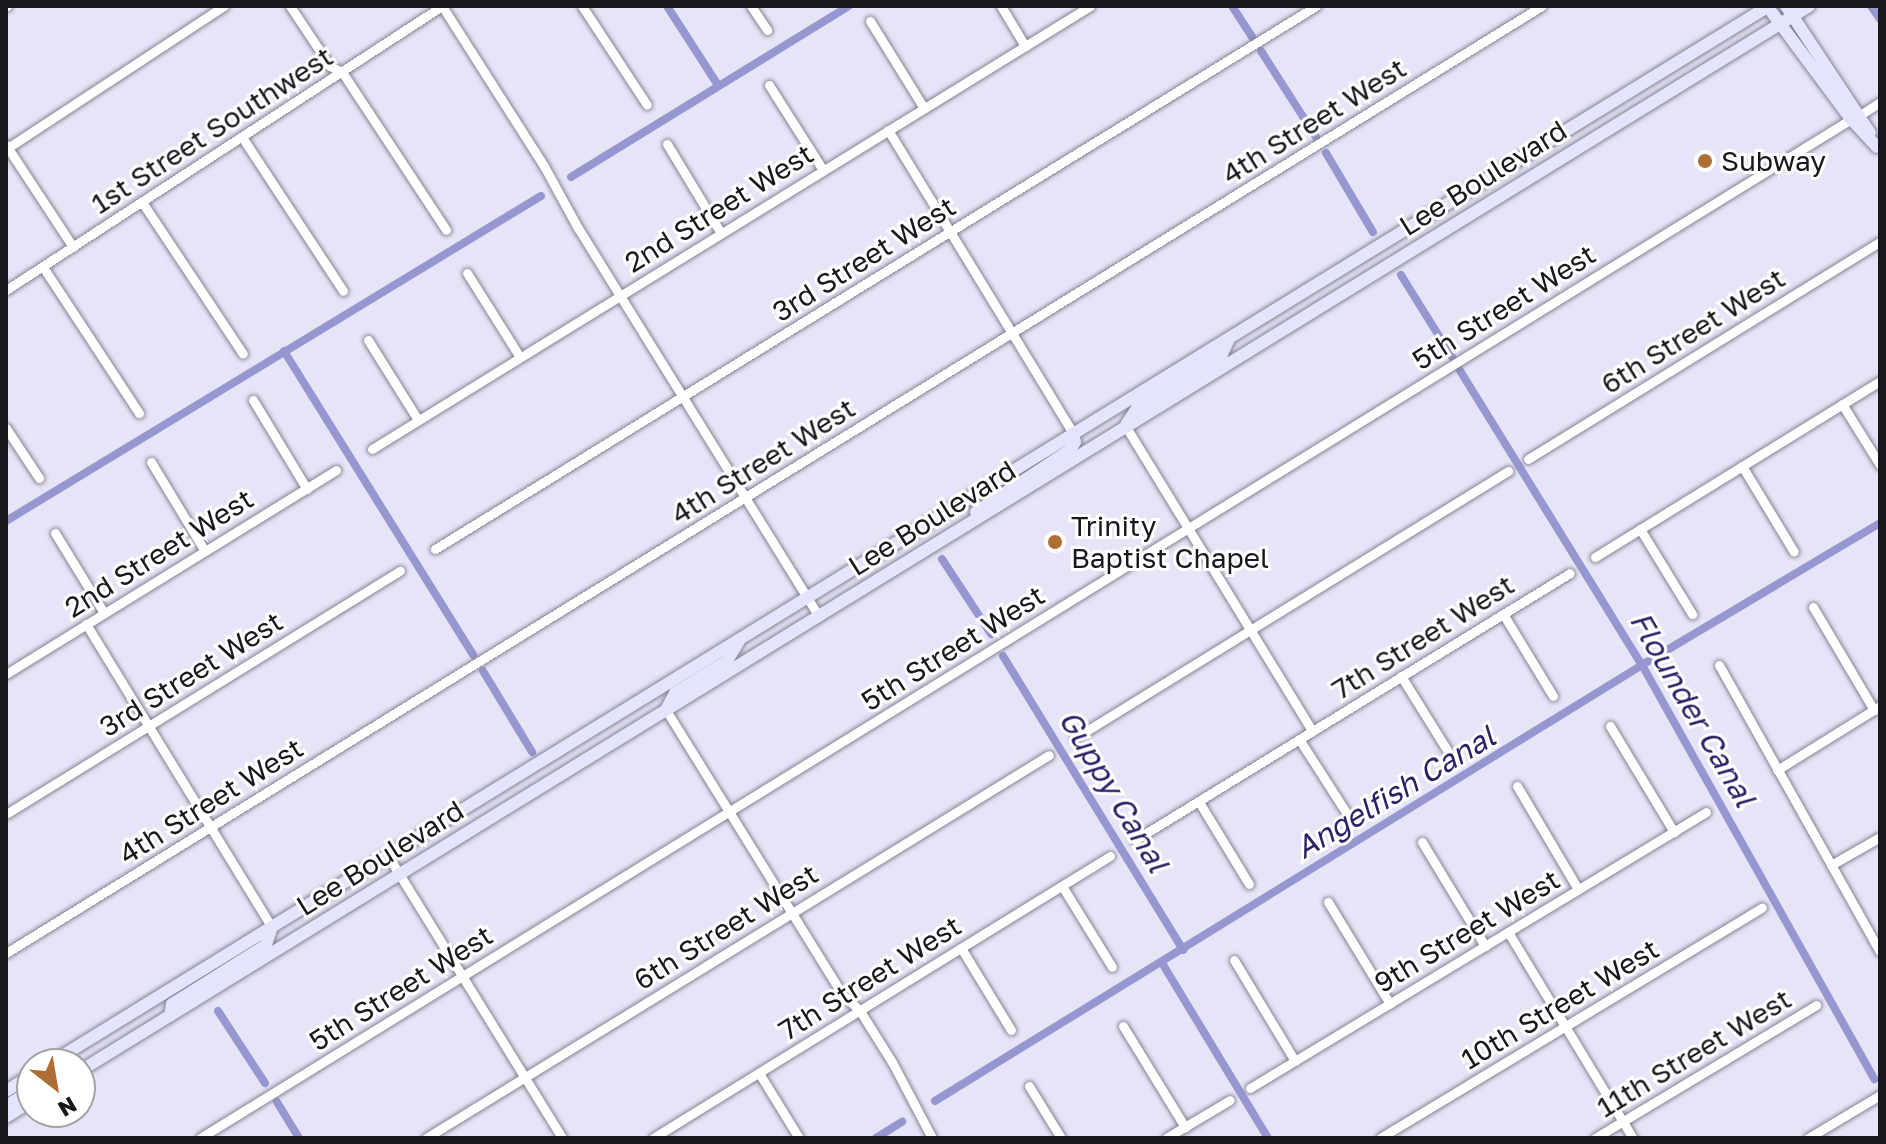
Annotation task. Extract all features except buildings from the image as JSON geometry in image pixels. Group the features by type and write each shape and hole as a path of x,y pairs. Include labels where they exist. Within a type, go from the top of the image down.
{"main road":[{"name":"Lee Boulevard","path":"75,1048 1768,6"},
{"path":"1768,6 1879,149"},
{"name":"Lee Boulevard","path":"96,1061 1781,24 1790,11 1809,6"},
{"path":"1790,11 1856,117"},
{"path":"1126,427 1137,408 1222,354 1231,336"},
{"path":"971,522 979,507 1070,450 1075,442 1073,433"},
{"path":"666,710 675,693 727,661 741,639"},
{"path":"170,1016 172,1004 266,945 272,927"}],"street":[{"path":"73,247 7,147 224,6"},
{"path":"290,6 330,66 342,72 446,230"},
{"path":"442,6 819,616"},
{"name":"1st Street Southwest","path":"6,290 442,6"},
{"path":"582,6 647,105"},
{"path":"751,6 767,30"},
{"path":"1001,6 1025,46"},
{"name":"2nd Street West","path":"372,449 1090,6"},
{"name":"3rd Street West","path":"435,549 1315,6"},
{"name":"4th Street West","path":"6,953 1542,6"},
{"path":"870,21 924,108"},
{"path":"769,85 823,170"},
{"name":"5th Street West","path":"200,1138 1880,102"},
{"path":"888,130 1073,433"},
{"path":"242,137 343,291"},
{"path":"667,144 721,233"},
{"path":"142,202 243,354"},
{"name":"6th Street West","path":"1528,459 1880,242"},
{"path":"43,267 139,413"},
{"path":"467,273 520,357"},
{"path":"368,340 418,420"},
{"path":"1595,557 1880,381"},
{"path":"253,400 307,489"},
{"path":"1842,404 1880,465"},
{"path":"1126,427 1312,731"},
{"path":"6,428 39,478"},
{"path":"151,462 205,551"},
{"path":"1742,466 1794,552"},
{"name":"2nd Street West","path":"6,674 336,470"},
{"path":"1075,738 1508,471"},
{"path":"1640,529 1692,614"},
{"path":"55,533 104,613"},
{"name":"3rd Street West","path":"6,814 400,571"},
{"name":"7th Street West","path":"1135,840 1570,573"},
{"path":"1777,770 1877,708 1813,607"},
{"path":"1503,614 1553,696"},
{"path":"86,624 272,927"},
{"path":"1719,665 1880,952"},
{"path":"1401,676 1452,758"},
{"path":"666,710 842,994 860,1011 908,1087 932,1138"},
{"path":"1610,726 1674,832"},
{"path":"1299,739 1351,820"},
{"name":"6th Street West","path":"426,1138 1049,755"},
{"path":"1517,786 1578,889"},
{"path":"1199,802 1249,884"},
{"name":"9th Street West","path":"1250,1088 1706,812"},
{"path":"1831,865 1880,837"},
{"path":"1422,842 1485,946"},
{"path":"388,856 562,1138"},
{"name":"7th Street West","path":"656,1137 1110,856"},
{"path":"1062,886 1112,967"},
{"path":"1328,902 1390,1004"},
{"name":"10th Street West","path":"1380,1138 1762,908"},
{"path":"1508,932 1633,1138"},
{"path":"961,948 1011,1030"},
{"path":"1234,960 1295,1061"},
{"name":"11th Street West","path":"1595,1138 1816,1005"},
{"path":"1123,1026 1185,1127"},
{"path":"759,1073 799,1138"},
{"path":"1029,1086 1061,1138"},
{"path":"1808,1138 1880,1095"},
{"path":"1166,1138 1230,1100"}],"waterway":[{"path":"667,6 718,85"},
{"path":"571,177 849,6"},
{"name":"Flounder Canal","path":"1232,6 1252,37"},
{"path":"1871,6 1880,19"},
{"name":"Flounder Canal","path":"1261,51 1316,137"},
{"name":"Flounder Canal","path":"1326,153 1373,232"},
{"path":"6,521 541,196"},
{"name":"Flounder Canal","path":"1401,275 1452,357"},
{"path":"284,351 473,655"},
{"name":"Flounder Canal","path":"1459,369 1642,665 1874,1079"},
{"name":"Angelfish Canal","path":"935,1101 1642,665 1880,523"},
{"name":"Guppy Canal","path":"942,559 991,634"},
{"name":"Guppy Canal","path":"1003,656 1183,950"},
{"path":"483,671 532,752"},
{"path":"1162,963 1268,1138"},
{"path":"218,1011 265,1083"},
{"path":"277,1102 299,1138"},
{"name":"Angelfish Canal","path":"876,1138 902,1122"}],"place":[{"name":"Subway","path":"1705,161"},
{"name":"Trinity Baptist Chapel","path":"1055,542"}]}
